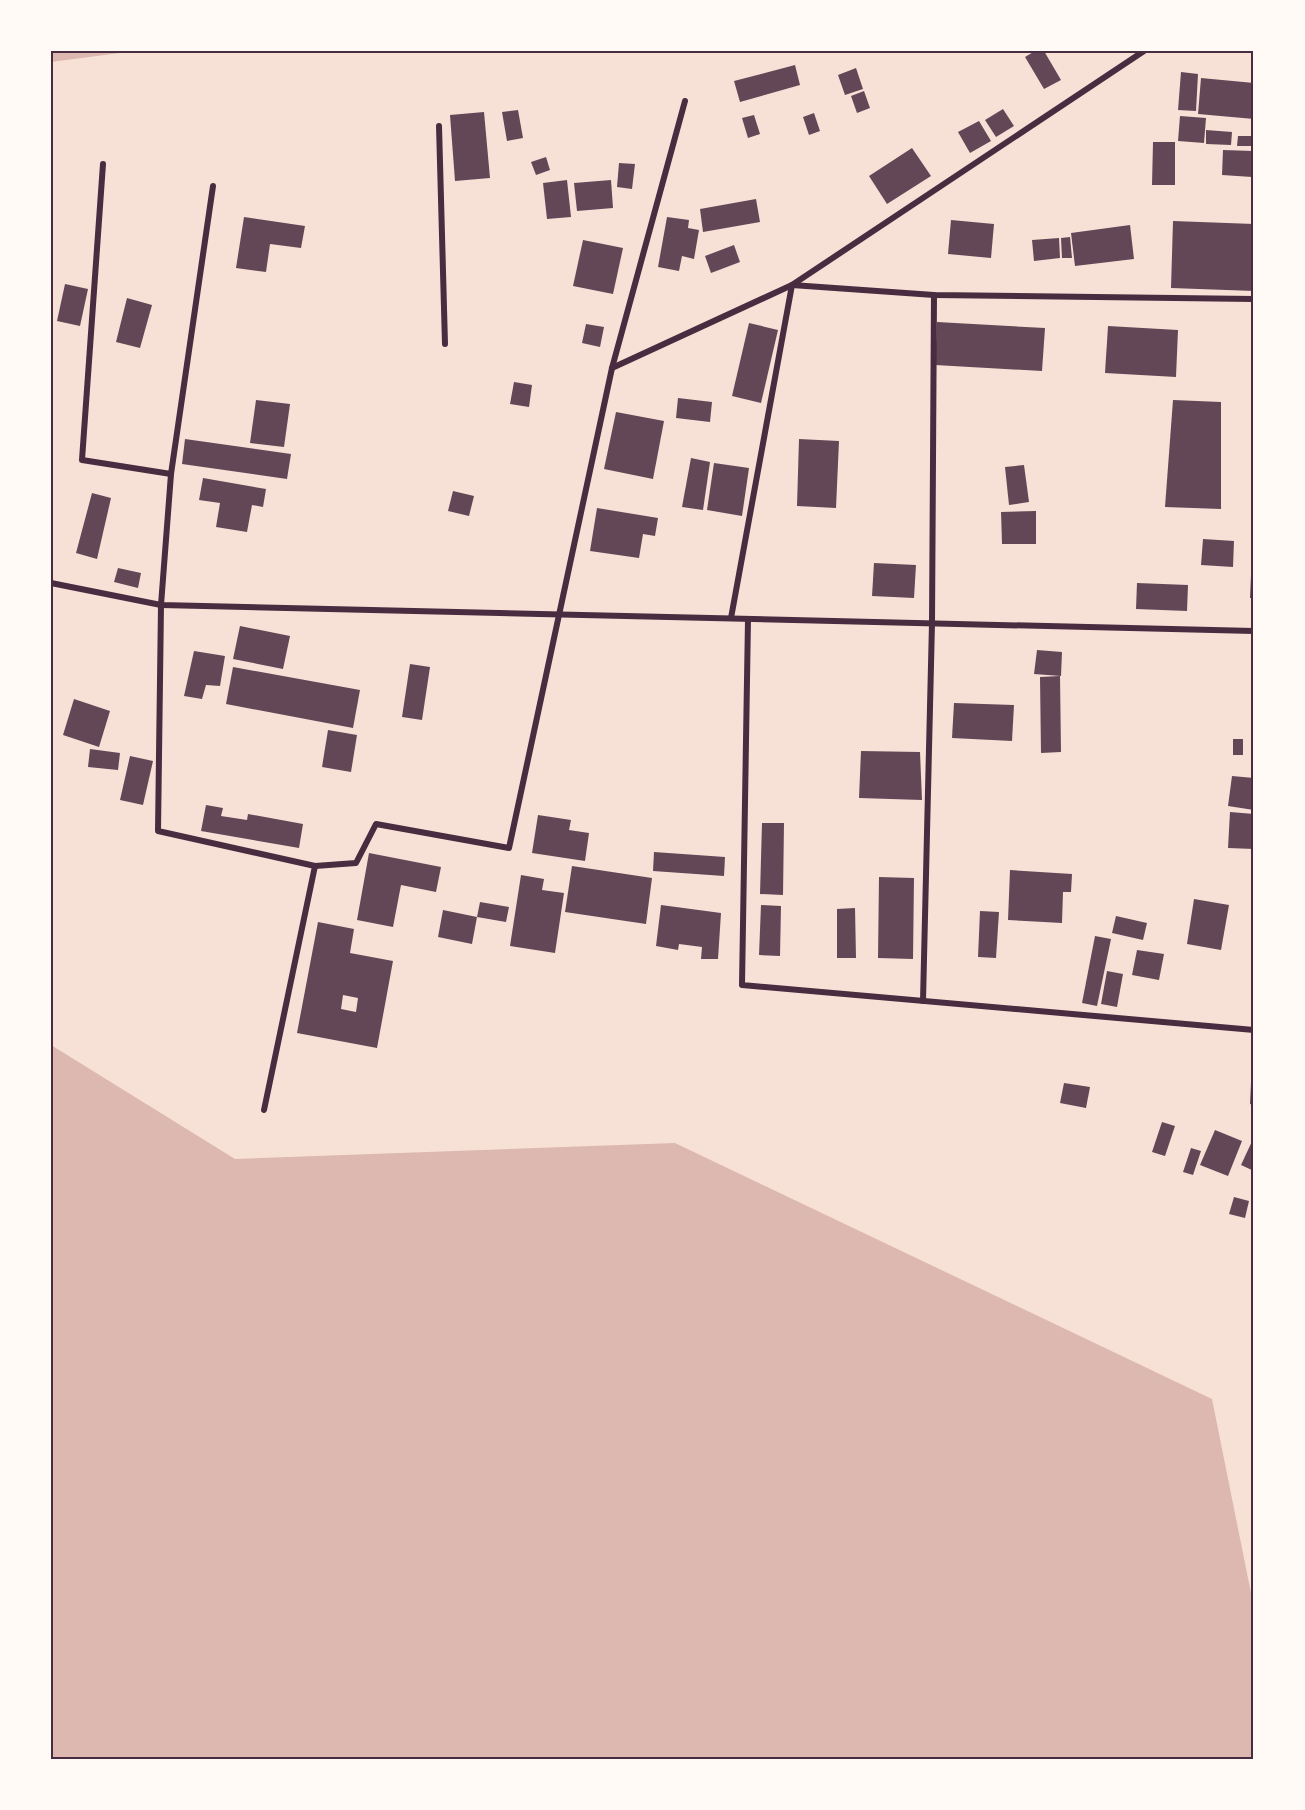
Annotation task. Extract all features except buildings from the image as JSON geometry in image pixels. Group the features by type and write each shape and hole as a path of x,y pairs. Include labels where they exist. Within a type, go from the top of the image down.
{"street":[{"path":"612,368 792,285 1144,51"},
{"path":"213,186 171,474 161,605 158,831 315,866 356,863 376,824 509,848 612,368 685,101"},
{"path":"439,126 445,344"},
{"path":"103,164 82,460 171,474"},
{"path":"792,285 934,295 1254,299"},
{"path":"731,618 792,285"},
{"path":"922,1001 932,623 934,295"},
{"path":"51,583 161,605 1254,631"},
{"path":"748,619 742,985 1254,1030"},
{"path":"264,1110 315,866"}],"shaded area":[{"path":"51,51 135,51 51,62"},
{"path":"51,1045 235,1159 675,1143 1212,1399 1254,1608 1254,1759 51,1759"}]}
